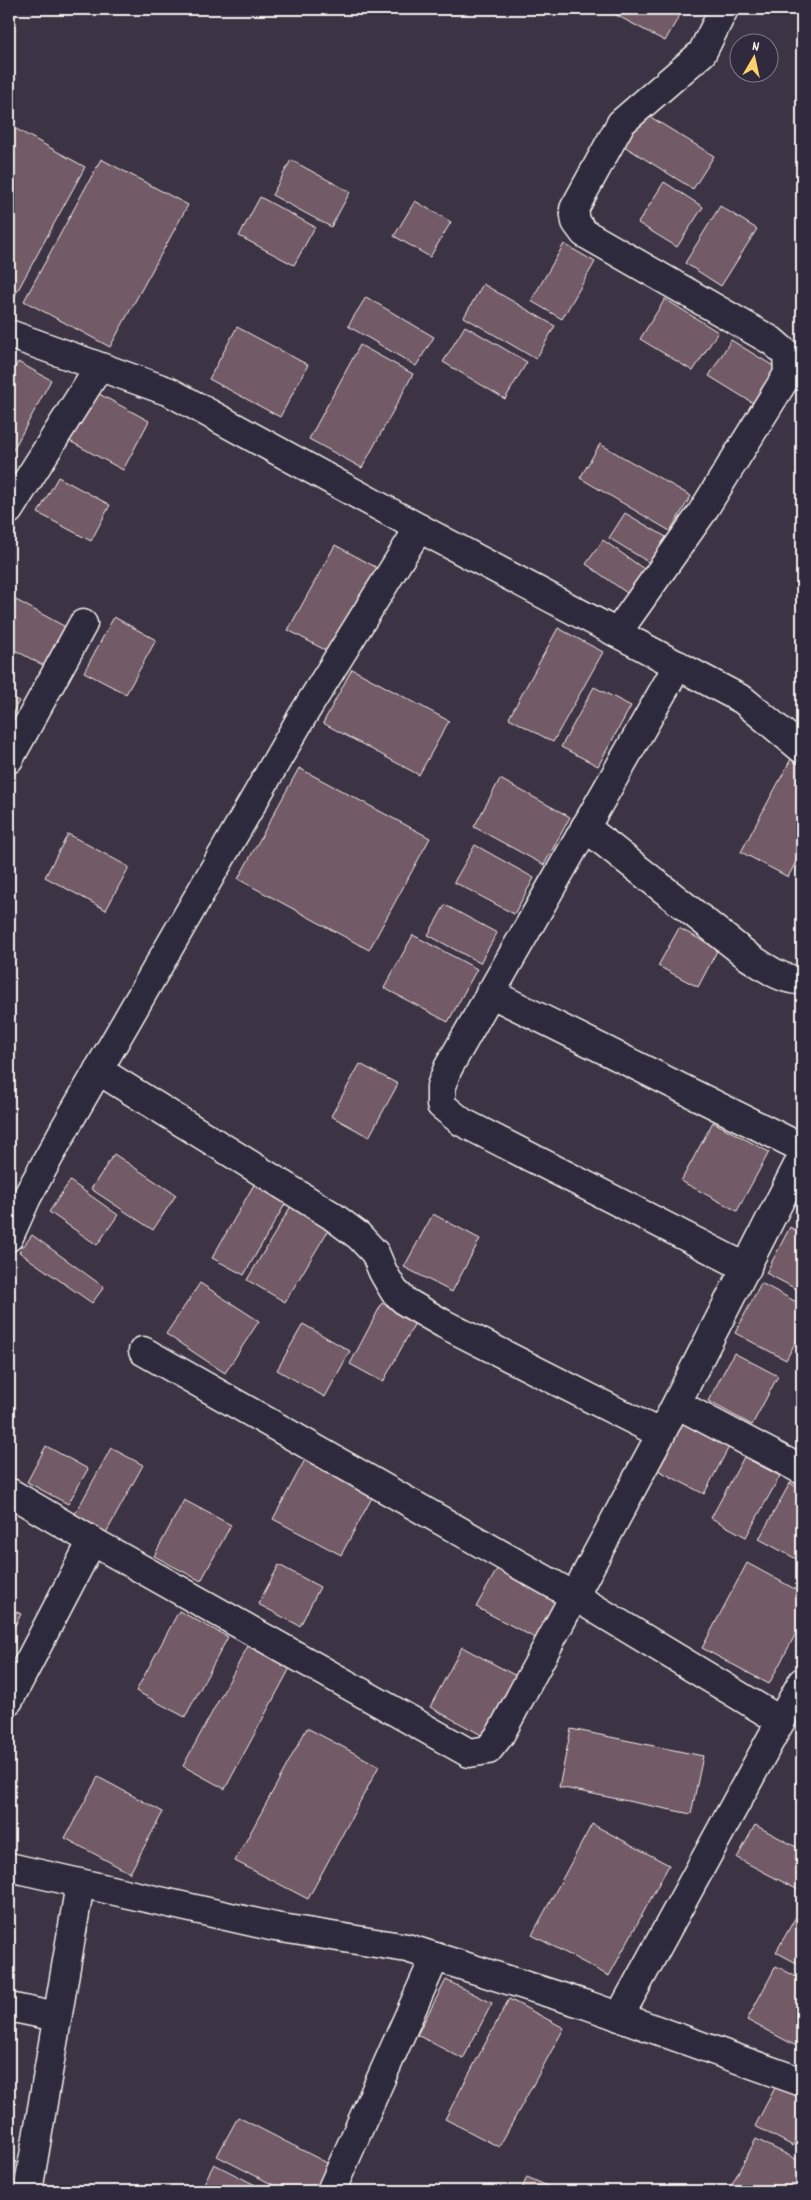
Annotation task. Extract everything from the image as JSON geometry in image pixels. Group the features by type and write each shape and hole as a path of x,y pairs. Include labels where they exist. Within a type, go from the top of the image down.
{"street":[{"path":"617,633 701,514 788,374 787,354 772,341 584,233 576,222 574,209 621,123 702,53 724,9"},
{"path":"9,334 170,392 419,528 743,700 802,749"},
{"path":"9,510 100,366"},
{"path":"9,1237 32,1189 98,1070 302,715 419,528"},
{"path":"9,758 83,624"},
{"path":"678,665 448,1068 441,1086 441,1105 462,1122 747,1268"},
{"path":"585,827 749,957 776,974 794,980 802,980"},
{"path":"490,993 802,1148"},
{"path":"98,1070 331,1215 359,1236 375,1253 394,1291 406,1302 444,1324 661,1434"},
{"path":"9,1492 92,1541 469,1753 488,1750 500,1735 677,1404 802,1157"},
{"path":"144,1351 574,1596 781,1721"},
{"path":"677,1404 802,1470"},
{"path":"9,1700 92,1541"},
{"path":"620,2017 802,1682"},
{"path":"9,1867 274,1927 407,1948 620,2017 802,2082"},
{"path":"28,2191 80,1884"},
{"path":"331,2191 435,1957"},
{"path":"9,2007 57,2017"}],"building":[{"path":"605,9 683,9 665,41"},
{"path":"644,113 714,156 693,189 624,146"},
{"path":"9,125 85,167 13,299 9,297"},
{"path":"101,159 188,205 110,347 24,301"},
{"path":"291,160 350,192 331,227 272,195"},
{"path":"664,182 703,207 677,247 638,223"},
{"path":"260,197 315,227 294,265 239,236"},
{"path":"415,201 451,222 430,257 394,236"},
{"path":"720,206 757,229 721,286 685,263"},
{"path":"564,244 595,262 562,319 531,301"},
{"path":"483,284 555,326 536,359 464,317"},
{"path":"366,297 434,337 416,366 348,326"},
{"path":"665,299 718,332 693,371 640,339"},
{"path":"465,326 527,362 505,399 443,362"},
{"path":"237,327 308,365 280,417 209,379"},
{"path":"731,340 783,372 761,408 709,376"},
{"path":"360,345 413,374 362,468 309,439"},
{"path":"18,362 51,380 12,452 9,450 9,379"},
{"path":"90,389 149,421 123,470 64,438"},
{"path":"600,444 691,496 670,531 580,478"},
{"path":"58,477 110,505 91,541 38,513"},
{"path":"625,513 666,537 650,563 609,538"},
{"path":"603,540 651,574 634,598 586,564"},
{"path":"335,545 383,571 336,656 288,630"},
{"path":"16,600 73,631 52,670 9,647 9,614"},
{"path":"114,617 156,640 126,694 84,672"},
{"path":"558,628 603,652 553,742 509,718"},
{"path":"352,669 449,721 419,775 323,723"},
{"path":"594,687 631,706 598,766 561,747"},
{"path":"9,695 19,701 9,719"},
{"path":"791,759 802,765 802,850 788,877 741,852"},
{"path":"299,768 430,838 369,950 238,879"},
{"path":"500,779 570,817 544,865 474,827"},
{"path":"68,834 129,867 106,910 45,877"},
{"path":"475,845 534,878 514,914 454,882"},
{"path":"445,905 497,933 480,963 428,935"},
{"path":"679,928 718,949 698,987 658,966"},
{"path":"413,935 477,969 448,1022 384,988"},
{"path":"360,1064 398,1084 369,1137 331,1116"},
{"path":"713,1122 769,1152 737,1211 681,1181"},
{"path":"114,1154 176,1195 153,1230 91,1189"},
{"path":"70,1181 118,1215 97,1245 49,1212"},
{"path":"256,1181 288,1199 244,1275 212,1258"},
{"path":"291,1206 329,1229 285,1302 247,1280"},
{"path":"433,1214 480,1239 452,1292 404,1267"},
{"path":"790,1227 802,1234 802,1292 766,1273"},
{"path":"32,1235 104,1287 92,1303 19,1252"},
{"path":"200,1283 259,1321 225,1373 166,1334"},
{"path":"761,1283 802,1305 802,1330 786,1360 735,1333"},
{"path":"382,1303 416,1321 383,1382 350,1364"},
{"path":"303,1324 350,1351 325,1397 277,1370"},
{"path":"734,1353 778,1376 752,1425 708,1401"},
{"path":"678,1419 729,1447 704,1494 652,1467"},
{"path":"46,1446 88,1469 68,1504 27,1482"},
{"path":"111,1448 143,1465 106,1533 74,1516"},
{"path":"307,1456 375,1492 341,1555 273,1519"},
{"path":"744,1457 780,1476 746,1537 711,1518"},
{"path":"790,1483 802,1490 802,1562 759,1539"},
{"path":"184,1500 231,1525 201,1581 154,1556"},
{"path":"747,1563 802,1593 802,1622 769,1684 702,1648"},
{"path":"500,1564 561,1596 537,1639 476,1607"},
{"path":"279,1565 320,1587 300,1626 258,1604"},
{"path":"9,1608 21,1614 9,1637"},
{"path":"179,1611 228,1637 185,1717 136,1691"},
{"path":"248,1646 290,1668 225,1789 183,1766"},
{"path":"462,1647 520,1678 487,1738 430,1707"},
{"path":"307,1728 379,1766 308,1899 235,1861"},
{"path":"571,1729 703,1756 691,1814 559,1787"},
{"path":"98,1777 163,1812 130,1873 65,1838"},
{"path":"592,1824 669,1865 609,1976 532,1935"},
{"path":"755,1825 802,1850 802,1892 737,1858"},
{"path":"802,1906 802,1966 776,1952"},
{"path":"776,1966 802,1980 802,2049 747,2020"},
{"path":"446,1980 492,2003 463,2059 417,2035"},
{"path":"509,1999 564,2028 499,2147 445,2119"},
{"path":"777,2084 802,2097 802,2129 793,2146 755,2126"},
{"path":"238,2117 329,2164 314,2191 285,2191 217,2156"},
{"path":"756,2139 802,2162 802,2191 746,2191 732,2184"},
{"path":"214,2164 267,2191 200,2191"},
{"path":"527,2177 559,2191 521,2191"}]}
